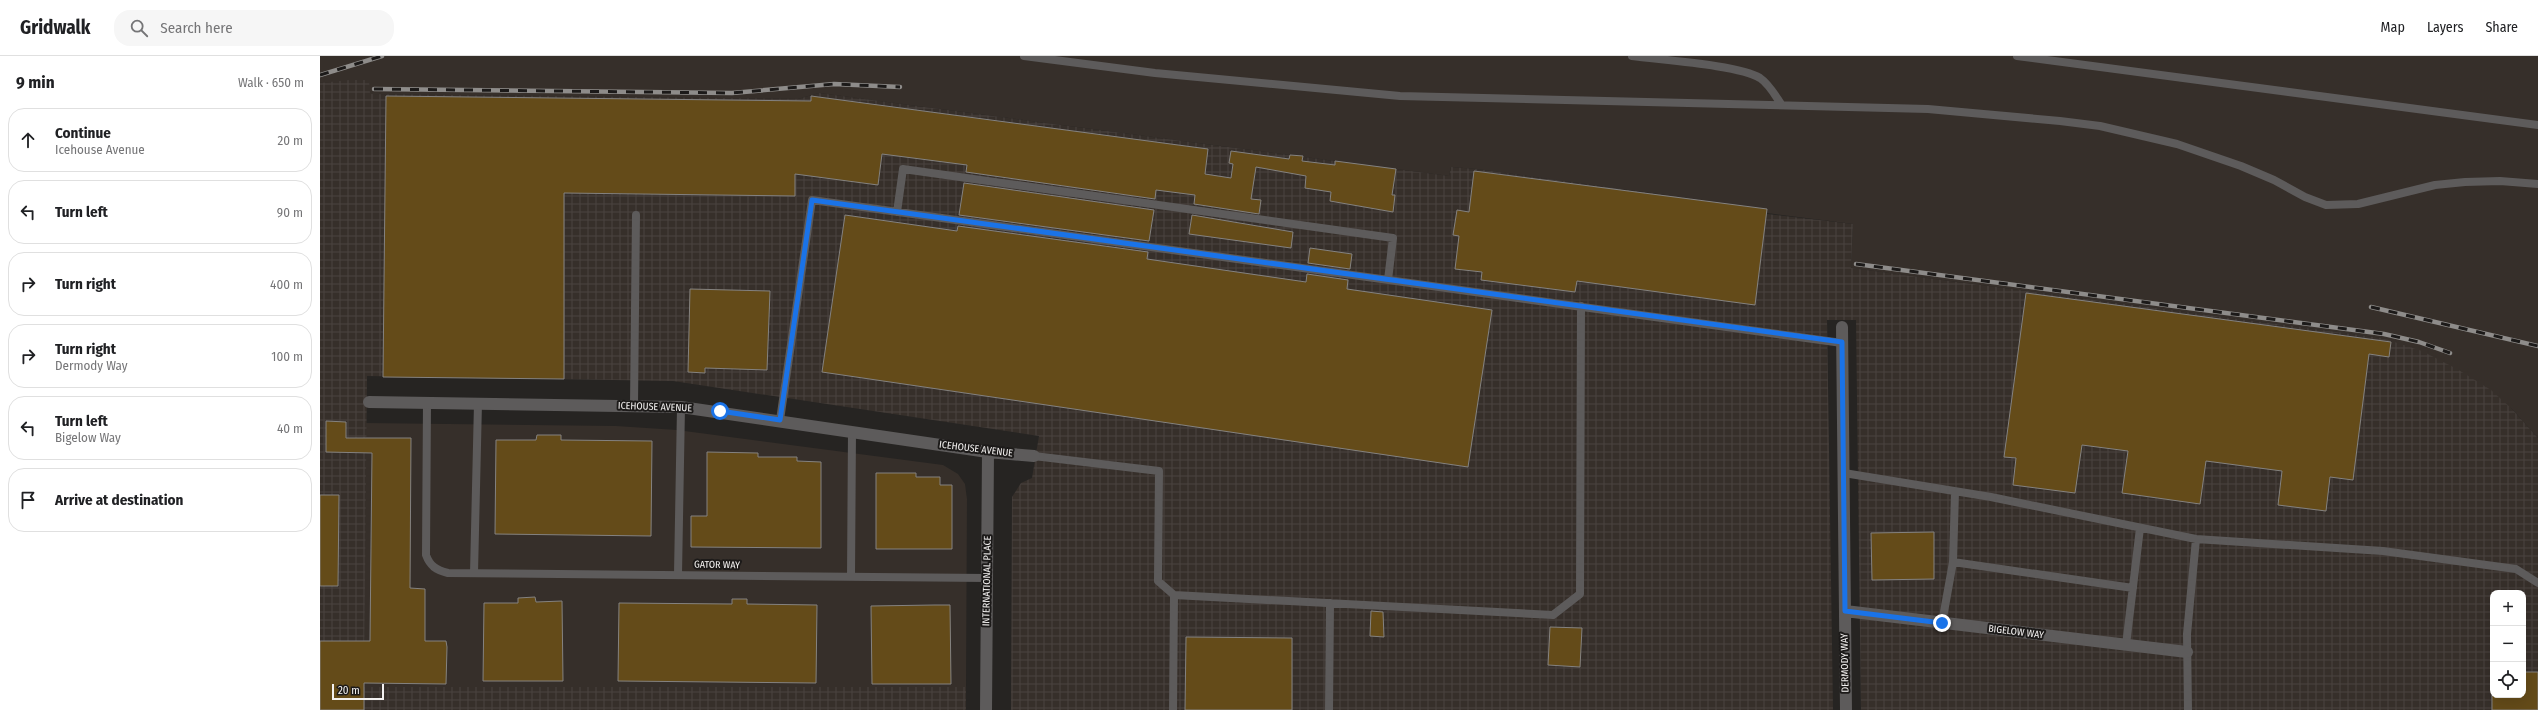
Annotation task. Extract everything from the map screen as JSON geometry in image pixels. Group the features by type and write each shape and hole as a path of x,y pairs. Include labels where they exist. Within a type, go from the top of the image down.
{"street":[{"name":"DERMODY WAY","path":"1842,327 1846,710"},
{"name":"ICEHOUSE AVENUE","path":"369,402 634,405 681,407 780,420 988,452 1034,456"},
{"name":"INTERNATIONAL PLACE","path":"986,710 988,452"},
{"name":"BIGELOW WAY","path":"1845,611 2187,652"}],"lane":[{"path":"1024,56 1155,73 1400,96 1781,104 1928,109 2100,126 2176,144 2241,166 2274,180 2305,197 2326,204 2358,204 2435,185 2465,182 2500,181 2538,184"},
{"path":"1632,56 1737,70 1759,78 1770,88 1781,104"},
{"path":"2017,56 2538,125"},
{"path":"897,212 904,169 1393,238 1388,280"},
{"path":"780,420 812,200 1842,342"},
{"path":"634,405 636,215"},
{"path":"1034,456 1159,471 1158,581 1174,595 1553,615 1580,594 1581,306"},
{"name":"GATOR WAY","path":"427,402 426,555 430,565 448,573 987,578"},
{"path":"474,573 478,403"},
{"path":"678,574 681,407"},
{"path":"851,577 852,431"},
{"path":"1844,473 1955,492 2196,539 2383,550 2516,569 2538,583"},
{"path":"1942,623 1953,562 1955,492"},
{"path":"2126,645 2140,528"},
{"path":"2188,710 2187,652 2196,539"},
{"path":"1953,562 2133,588"},
{"path":"1173,710 1174,595"},
{"path":"1329,710 1330,603"}],"shaded area":[{"path":"320,56 2538,56 2538,438 2512,409 2382,338 1851,268 1853,224 1767,213 1767,209 1476,169 1451,167 1449,176 819,93 798,99 369,94 369,81 320,83"},
{"path":"349,80 369,80 370,94 798,99 819,93 1449,176 1451,167 1476,169 1767,209 1767,214 1853,224 1851,268 2382,338 2422,351 2457,369 2491,390 2512,409 2538,438 2538,710 1861,710 1856,320 1827,320 1833,710 1011,710 1012,497 1021,483 1032,478 1039,436 673,381 367,376 364,687 966,687 966,710 320,710 320,83"},
{"path":"365,423 616,426 677,430 943,465 958,474 965,484 967,499 966,687 364,687"}],"building":[{"path":"386,96 811,101 811,96 1208,149 1205,174 1231,178 1233,164 1229,163 1231,151 1289,159 1290,155 1303,156 1302,161 1335,165 1335,161 1396,169 1392,195 1395,195 1393,212 1330,201 1331,192 1305,188 1306,176 1256,167 1251,199 1261,200 1259,214 1194,204 1195,195 1156,190 1155,199 966,172 967,165 882,154 878,185 795,174 795,196 564,193 564,379 383,377"},
{"path":"1474,171 1767,209 1755,305 1577,281 1575,292 1481,280 1482,272 1455,269 1459,236 1453,235 1457,210 1469,212"},
{"path":"964,183 1154,210 1149,241 959,215"},
{"path":"845,215 957,231 958,226 1148,252 1147,259 1306,282 1307,274 1348,280 1347,289 1492,310 1468,467 822,372"},
{"path":"1192,215 1293,232 1291,248 1189,234"},
{"path":"1310,248 1352,254 1350,269 1308,263"},
{"path":"690,289 770,291 767,370 705,368 705,373 688,372"},
{"path":"2026,293 2391,342 2389,357 2369,354 2353,480 2330,477 2326,511 2278,505 2282,471 2206,461 2200,504 2122,493 2128,451 2082,445 2075,493 2013,485 2016,458 2004,457"},
{"path":"326,421 346,422 346,438 411,438 410,588 425,589 425,641 446,641 447,647 446,684 364,683 364,710 320,710 320,641 370,641 372,453 326,452"},
{"path":"537,435 561,435 561,440 652,441 651,536 495,534 496,440 536,440"},
{"path":"707,452 758,453 758,457 797,457 797,461 821,462 821,548 691,547 691,516 707,516"},
{"path":"876,473 916,473 916,477 940,477 940,485 952,485 952,549 876,549"},
{"path":"320,495 339,495 338,586 320,586"},
{"path":"1934,532 1934,579 1872,580 1871,533"},
{"path":"535,597 536,602 562,601 563,681 483,681 484,603 518,603 518,598"},
{"path":"732,599 747,599 747,604 817,605 816,683 618,681 619,603 732,604"},
{"path":"950,605 951,684 872,684 871,606"},
{"path":"1371,611 1383,612 1384,637 1370,636"},
{"path":"1550,627 1582,628 1580,667 1548,665"},
{"path":"1186,637 1292,638 1292,710 1185,710"},
{"path":"2526,672 2538,672 2538,710 2492,710 2492,698 2526,698"}],"railway":[{"path":"320,75 382,56"},
{"path":"374,89 732,93 834,84 900,87"},
{"path":"1856,264 2384,334 2419,342 2450,353"},
{"path":"2371,307 2538,346"}],"route":[{"path":"720,411 780,420 812,200 1842,342 1845,611 1942,623"}]}
